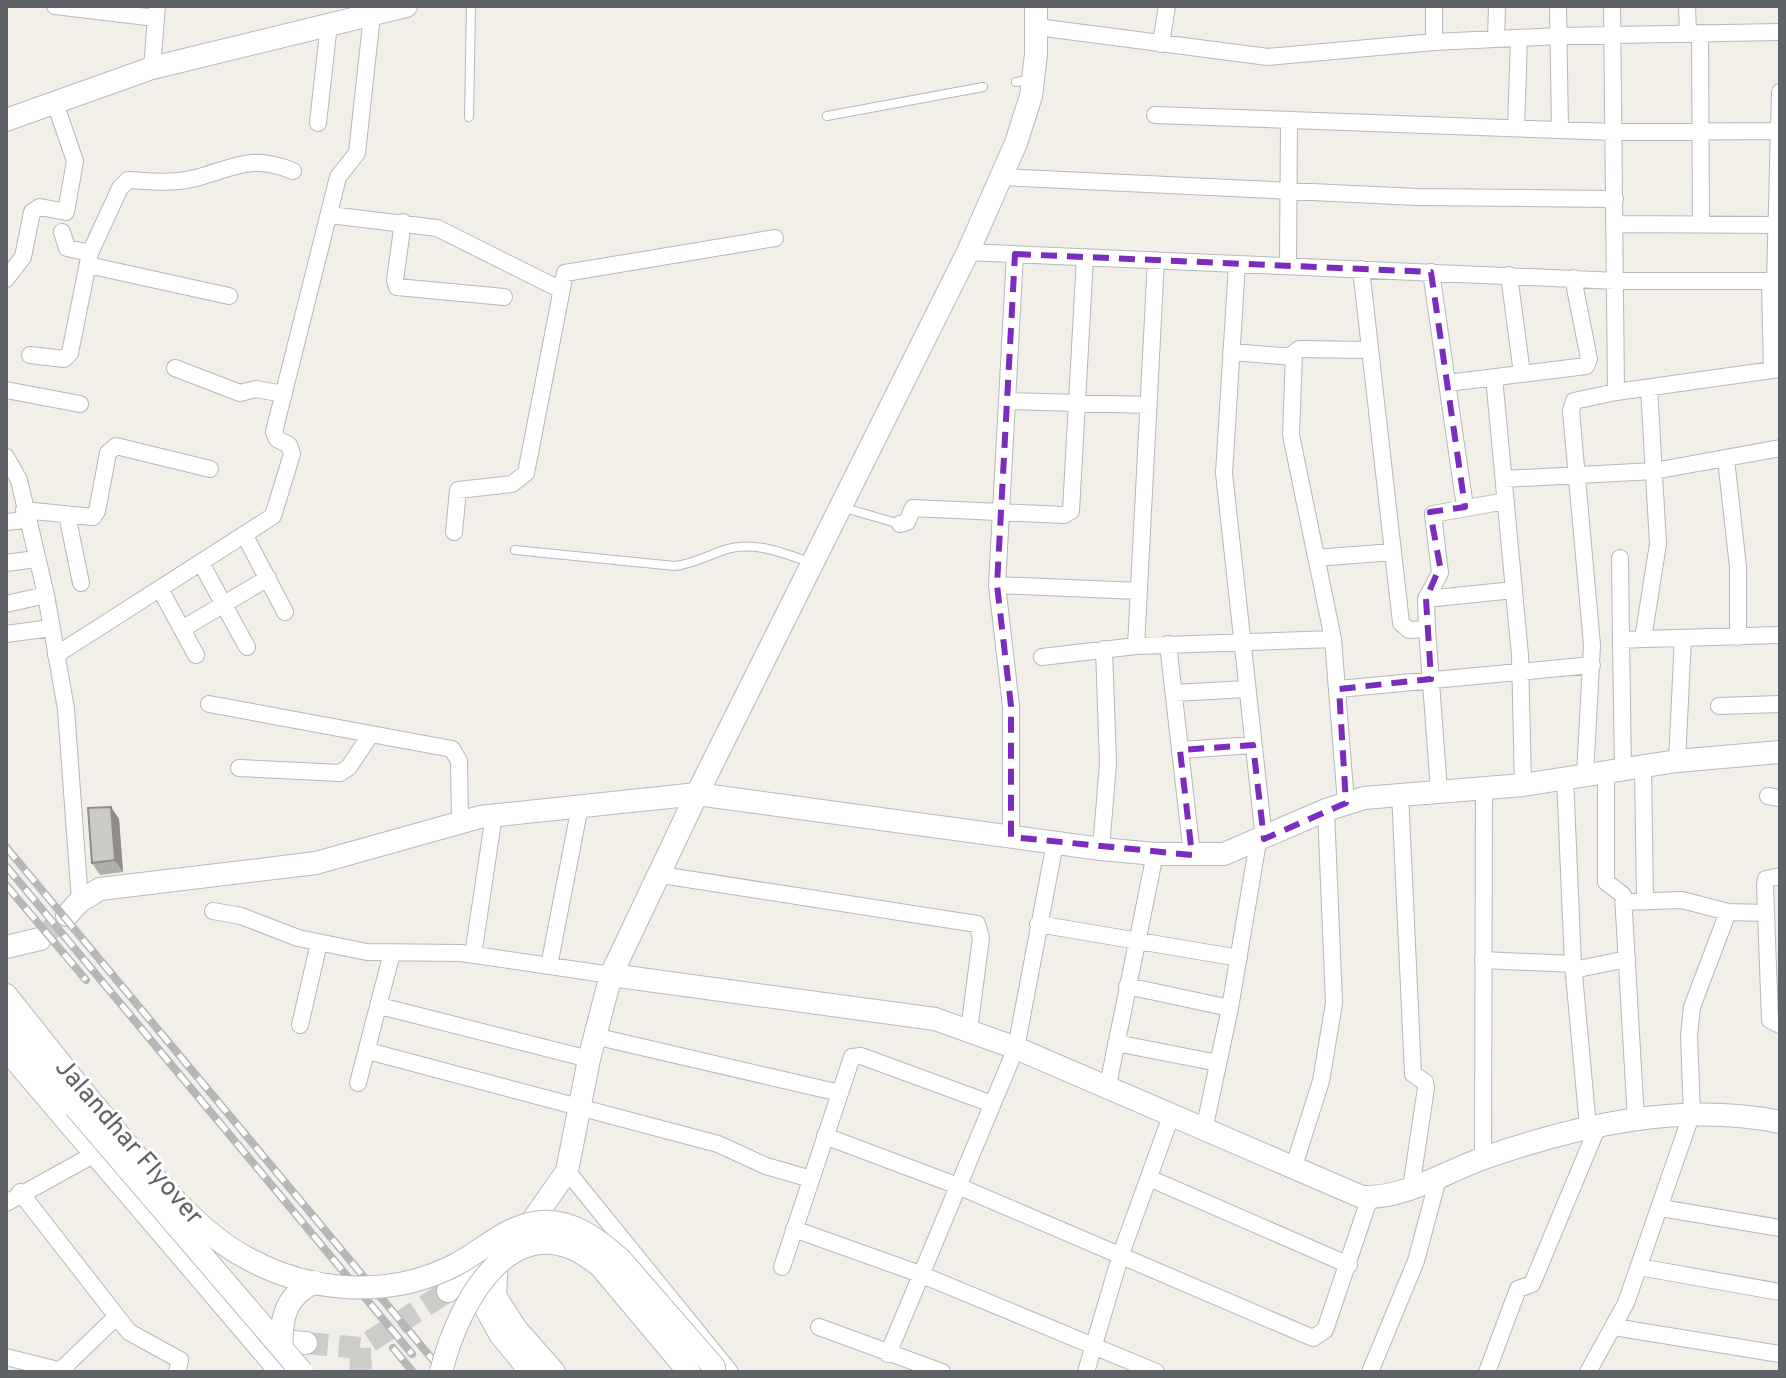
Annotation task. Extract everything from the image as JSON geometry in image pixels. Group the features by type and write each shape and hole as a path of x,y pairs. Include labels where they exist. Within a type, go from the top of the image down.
{"main road":[{"path":"6,120 54,100 152,68 339,17 372,15 406,6"},
{"path":"448,1291 521,1237 567,1171 594,1036 611,975 697,794 968,252 1016,143 1037,16"},
{"path":"74,908 100,889 316,863 494,815 697,794 1101,849 1155,854 1224,854 1336,807 1400,793 1523,785 1677,761 1780,752"},
{"path":"6,947 40,939"},
{"path":"611,975 924,1017 969,1030 1345,1193 1370,1197 1411,1188 1483,1159 1593,1127 1692,1113 1738,1115 1780,1122"},
{"name":"Jalandhar Flyover","path":"6,995 81,1102 302,1372"},
{"name":"Jalandhar Flyover","path":"6,1024 195,1219 242,1256 278,1273 315,1282 351,1288 400,1285 452,1266 516,1228 540,1222 564,1224 587,1234 621,1260 714,1367 714,1372"},
{"path":"6,1049 93,1155 281,1372"},
{"path":"441,1372 455,1334 482,1280 501,1257 544,1242 573,1248 593,1260 689,1372"},
{"path":"497,1257 495,1296 516,1329 554,1372"},
{"path":"469,1278 488,1316 531,1372"},
{"path":"282,1348 280,1326 288,1303 299,1289 315,1282"},
{"path":"251,1339 306,1343"}],"street":[{"path":"55,6 157,12 152,68"},
{"path":"1161,44 1167,6"},
{"path":"1434,6 1434,42"},
{"path":"1496,39 1497,6"},
{"path":"1558,6 1560,130"},
{"path":"1612,6 1616,392"},
{"path":"1687,6 1694,34 1702,131 1701,224"},
{"path":"56,655 273,516 292,454 289,445 274,435 341,170 357,153 372,15"},
{"path":"1037,16 1161,44 1268,57 1434,42 1558,36 1780,32"},
{"path":"318,123 339,17"},
{"path":"1516,129 1519,38"},
{"path":"1636,1120 1624,902 1622,892 1609,887 1606,882 1604,772 1571,406 1580,398 1776,370 1780,92"},
{"path":"54,100 75,161 64,221 67,248 89,259 229,296"},
{"path":"1155,115 1614,132 1780,131"},
{"path":"1288,265 1289,121"},
{"path":"30,355 64,359 70,353 89,259 120,188 128,180 168,182 195,178 243,161 275,164 293,171"},
{"path":"1001,177 1289,192 1615,199"},
{"path":"6,279 23,257 32,212 40,207 64,221"},
{"path":"330,215 437,228 559,289"},
{"path":"403,222 395,280 397,287 504,297"},
{"path":"1616,224 1778,225"},
{"path":"454,532 458,490 512,484 526,473 539,422 562,278 570,271 775,238"},
{"path":"968,252 1617,281 1775,282"},
{"path":"1011,837 1011,706 997,585 1015,254"},
{"path":"900,524 907,522 913,508 1064,515 1071,511 1085,257"},
{"path":"1136,646 1156,260"},
{"path":"1204,1130 1261,840 1224,473 1237,264"},
{"path":"1361,269 1403,626 1409,630 1427,629"},
{"path":"1431,272 1465,507"},
{"path":"1509,275 1522,374"},
{"path":"1447,383 1589,363 1573,278"},
{"path":"1293,1169 1321,1081 1334,1003 1339,689 1333,639 1291,435 1293,357 1299,349 1369,350"},
{"path":"1231,352 1293,357"},
{"path":"175,368 240,393 256,389 284,394"},
{"path":"1494,377 1521,670 1523,785"},
{"path":"1643,639 1658,544 1649,388"},
{"path":"6,390 80,404"},
{"path":"1008,401 1149,405"},
{"path":"6,522 25,515 88,518 96,514 108,453 116,446 210,469"},
{"path":"1504,479 1654,471 1780,448"},
{"path":"6,457 19,480 46,595 69,738 74,908"},
{"path":"1726,459 1738,567 1738,637"},
{"path":"1439,790 1426,599 1440,573 1432,517 1436,511 1506,501"},
{"path":"67,515 81,583"},
{"path":"245,536 285,612"},
{"path":"1316,558 1393,552"},
{"path":"1487,1372 1518,1289 1532,1284 1593,1127 1573,967 1621,640 1620,558"},
{"path":"6,563 36,559"},
{"path":"201,563 247,647"},
{"path":"182,629 268,578"},
{"path":"997,585 1139,591"},
{"path":"160,589 196,655"},
{"path":"1426,599 1514,590"},
{"path":"6,604 46,595"},
{"path":"6,634 51,628"},
{"path":"1621,640 1780,635"},
{"path":"1677,761 1683,638"},
{"path":"1042,657 1168,644 1333,639"},
{"path":"1168,644 1192,855"},
{"path":"1101,849 1108,763 1104,649"},
{"path":"1339,689 1592,665"},
{"path":"1174,693 1247,689"},
{"path":"209,704 452,749 459,761 460,822"},
{"path":"1719,706 1780,704"},
{"path":"239,768 340,773 349,767 371,734"},
{"path":"1180,750 1253,745"},
{"path":"1604,772 1645,901"},
{"path":"1483,1159 1484,788"},
{"path":"1400,793 1413,1074 1426,1084 1411,1188"},
{"path":"549,966 580,806"},
{"path":"473,955 494,815"},
{"path":"888,1354 1016,1048 1055,843"},
{"path":"1107,1090 1155,854"},
{"path":"661,875 977,924 981,938 969,1030"},
{"path":"1780,876 1766,879 1766,913 1774,946 1770,1020 1780,1025"},
{"path":"1624,902 1682,900 1728,912 1766,913"},
{"path":"213,911 241,916 288,935 319,943 392,953 473,955 611,975"},
{"path":"1588,1372 1614,1327 1639,1267 1692,1113 1689,1036 1692,1007 1728,912"},
{"path":"1038,924 1239,958"},
{"path":"300,1025 319,943"},
{"path":"358,1083 392,953"},
{"path":"1483,960 1573,967 1627,959"},
{"path":"1127,986 1230,1008"},
{"path":"380,1006 589,1059"},
{"path":"594,1036 840,1093"},
{"path":"1116,1043 1218,1063"},
{"path":"368,1051 718,1144 766,1166 811,1179"},
{"path":"782,1267 850,1062 856,1055 992,1104"},
{"path":"1086,1372 1121,1254 1171,1116"},
{"path":"825,1136 958,1186 1313,1338 1325,1330 1370,1197"},
{"path":"6,1203 20,1192 93,1155"},
{"path":"567,1171 730,1372"},
{"path":"1370,1372 1416,1261 1439,1175"},
{"path":"1149,1178 1349,1265"},
{"path":"20,1192 129,1332 179,1359 177,1372"},
{"path":"1661,1208 1780,1228"},
{"path":"794,1229 920,1274 1156,1372"},
{"path":"1639,1267 1780,1292"},
{"path":"12,1362 63,1371 116,1317"},
{"path":"819,1327 942,1372"},
{"path":"1614,1327 1780,1354"}],"lane":[{"path":"469,117 471,6"},
{"path":"827,116 983,87"},
{"path":"840,507 900,524"},
{"path":"515,550 675,566 691,564 726,549 757,547 812,563"}],"highlighted area":[{"path":"1015,254 1431,272 1465,507 1430,512 1440,566 1426,599 1431,679 1339,689 1346,803 1264,839 1253,745 1180,750 1192,855 1011,837 1011,706 997,585"}],"building":[{"path":"111,807 115,860 92,863 88,808"}],"tunnel":[{"path":"40,939 67,915"},
{"path":"306,1343 360,1348 448,1291"},
{"path":"360,1348 361,1372"}],"railway":[{"path":"6,847 443,1372"},
{"path":"6,866 412,1354"},
{"path":"6,885 86,980"},
{"path":"393,1348 413,1372"}]}
